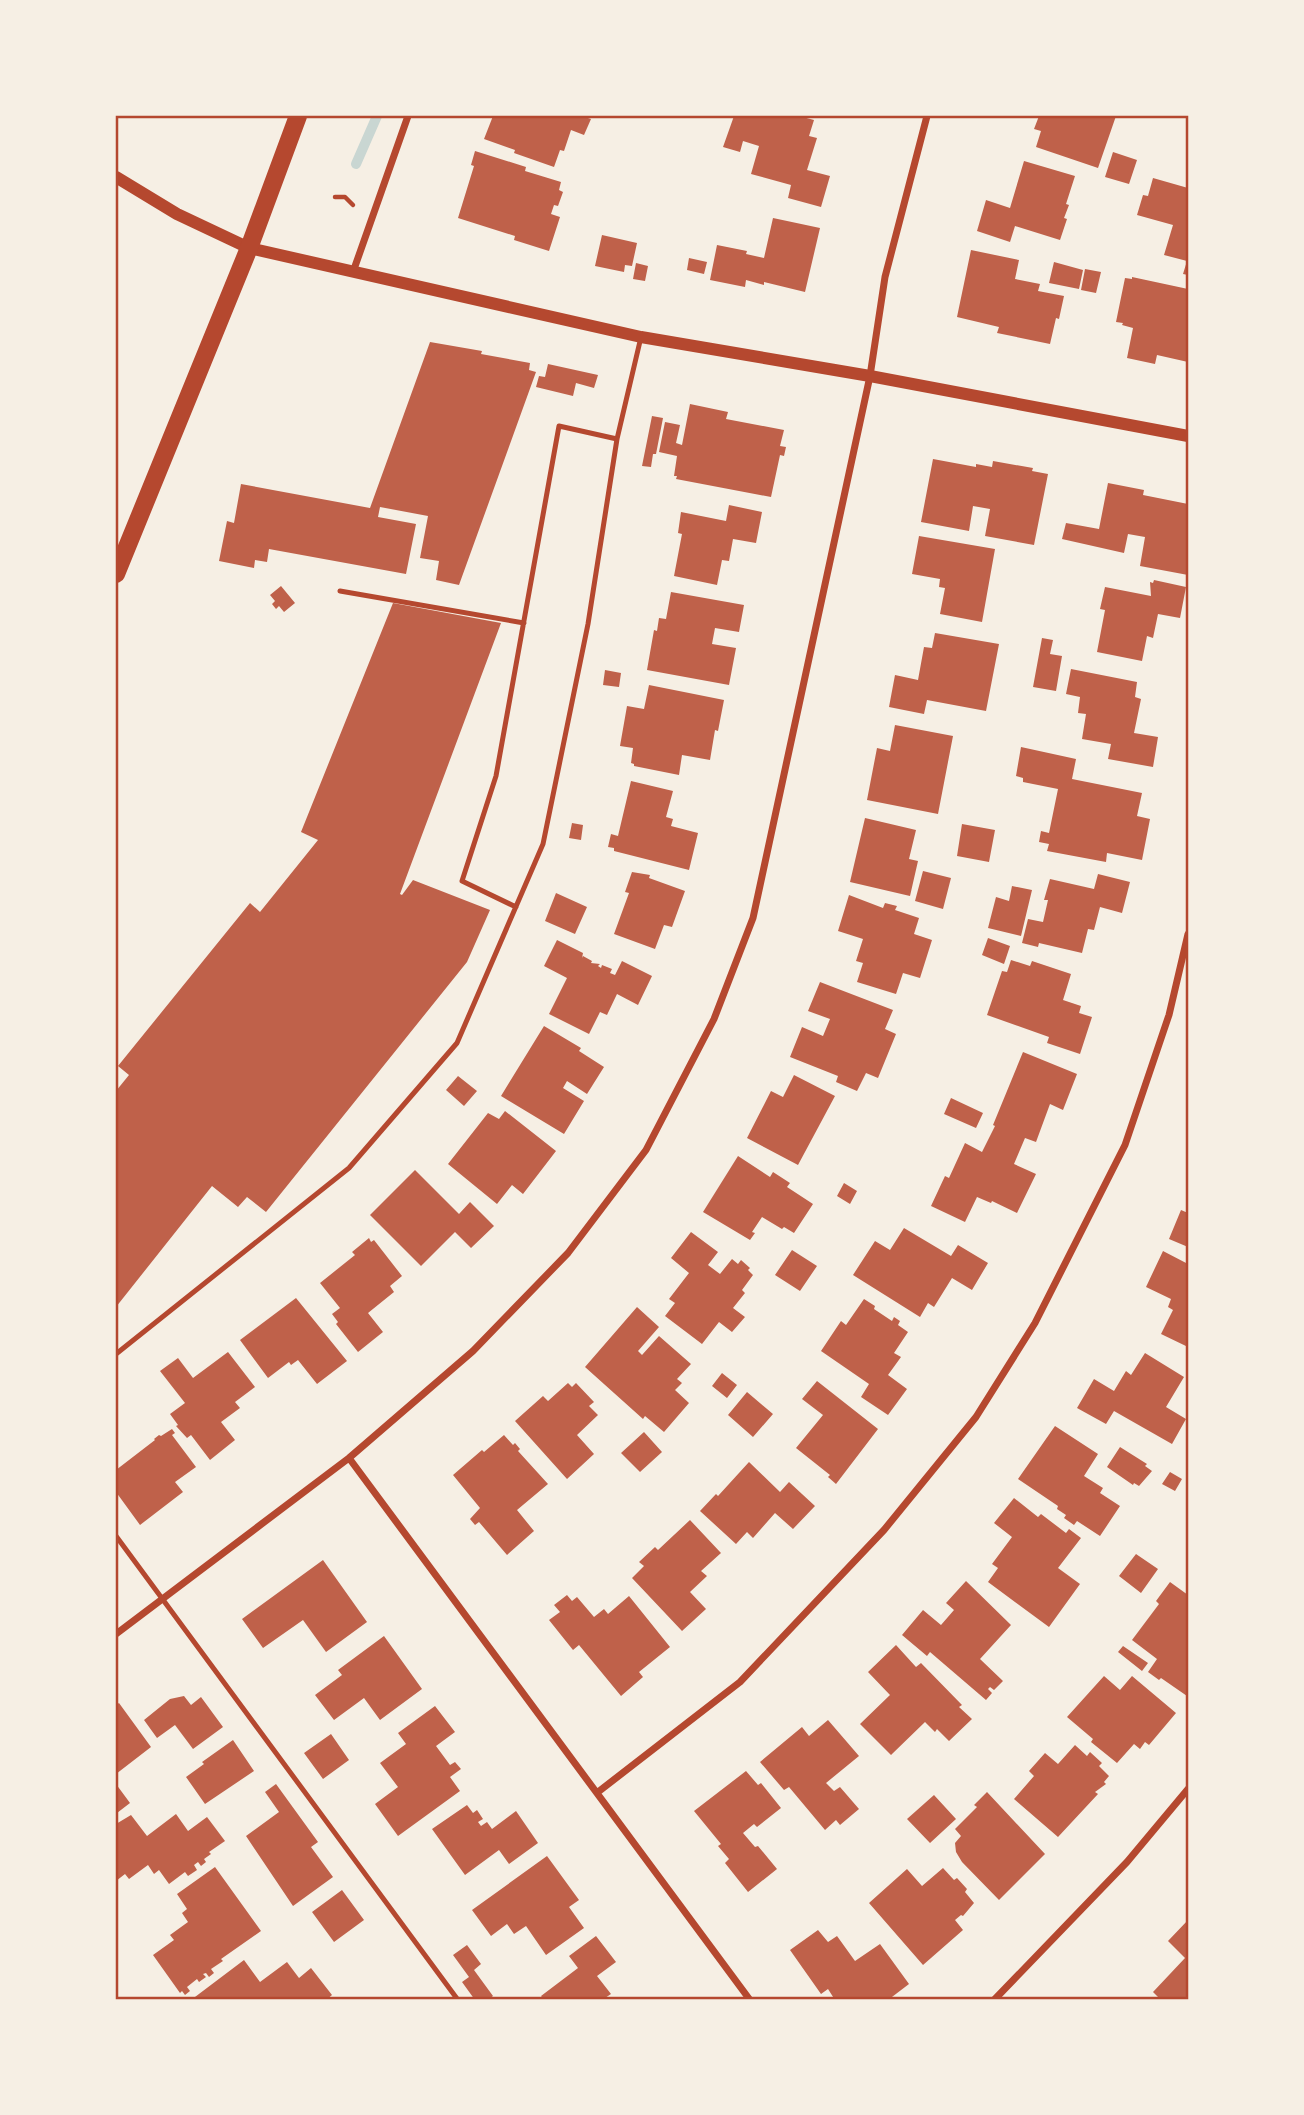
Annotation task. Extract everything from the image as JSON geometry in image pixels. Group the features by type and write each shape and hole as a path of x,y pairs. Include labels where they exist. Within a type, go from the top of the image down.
{"main road":[{"path":"116,575 249,248 298,116"}],"street":[{"path":"353,273 408,116"},
{"path":"116,1634 349,1458 473,1352 568,1253 646,1150 714,1019 753,918 870,376 885,277 927,116"},
{"path":"116,177 177,214 249,248 641,337 870,376 1188,436"},
{"path":"598,1793 740,1682 884,1530 976,1417 1035,1323 1125,1145 1169,1015 1188,934"},
{"path":"349,1458 750,2000"},
{"path":"994,2000 1127,1862 1188,1789"}],"lane":[{"path":"116,1354 349,1168 457,1043 543,844 588,624 617,439 641,337"},
{"path":"516,906 462,881 496,776 559,426 617,439"},
{"path":"340,591 524,624"},
{"path":"116,1536 458,2000"}],"path":[{"path":"335,197 345,197 353,205"}],"building":[{"path":"493,116 582,116 591,119 584,135 571,130 564,151 560,150 554,167 484,139"},
{"path":"734,116 799,116 814,120 809,136 817,138 807,170 830,176 821,207 788,198 791,185 751,174 759,146 743,141 740,152 723,147"},
{"path":"1039,116 1116,116 1098,168 1036,147 1041,131 1034,129"},
{"path":"475,151 526,167 525,171 561,182 559,190 563,192 558,206 554,205 551,214 560,217 549,251 514,240 515,236 458,218 474,166 471,165"},
{"path":"1113,152 1137,160 1129,184 1105,177"},
{"path":"1024,161 1075,176 1066,204 1069,205 1064,218 1067,219 1060,240 1015,226 1010,242 977,231 986,200 1010,208"},
{"path":"1153,178 1188,188 1188,275 1183,274 1187,261 1164,255 1173,225 1137,215 1143,195 1148,196"},
{"path":"773,218 820,228 805,292 764,282 764,285 746,280 745,287 710,280 717,245 747,251 746,254 764,258"},
{"path":"602,235 637,243 632,266 625,265 624,272 595,266"},
{"path":"971,250 1019,260 1015,279 1040,284 1038,291 1064,296 1050,344 997,333 999,327 957,317"},
{"path":"689,258 707,262 704,274 687,270"},
{"path":"1054,262 1083,270 1079,289 1049,283"},
{"path":"636,263 648,266 645,281 633,279"},
{"path":"1085,269 1101,272 1096,293 1081,290"},
{"path":"1132,277 1188,289 1188,362 1157,355 1155,364 1127,358 1133,328 1116,322 1125,278"},
{"path":"430,342 530,363 529,370 536,372 459,585 436,580 439,561 420,558 428,516 380,507 378,517 416,524 406,574 269,549 267,562 255,560 254,568 219,561 227,521 234,523 241,484 370,508"},
{"path":"548,364 598,375 594,388 576,383 573,396 536,387 539,376 545,377"},
{"path":"690,404 728,412 726,419 784,430 780,446 786,447 784,456 780,455 771,497 676,479 677,476 674,476 677,456 659,452 665,422 680,425 676,443 682,445"},
{"path":"652,416 663,418 651,467 642,466"},
{"path":"933,459 976,467 976,464 992,467 993,461 1033,468 1032,471 1048,474 1034,545 985,536 990,509 973,506 969,531 921,522"},
{"path":"1108,483 1144,490 1143,495 1188,504 1188,575 1140,566 1145,537 1128,534 1124,553 1062,539 1066,523 1099,529"},
{"path":"729,505 762,512 756,543 733,539 729,561 722,560 717,585 674,576 682,534 678,533 681,512 726,521"},
{"path":"919,536 995,549 982,622 940,614 945,588 939,587 940,579 912,574"},
{"path":"1154,580 1186,587 1180,618 1158,614 1153,638 1147,636 1142,661 1097,652 1105,610 1100,609 1105,587 1151,596 1150,582 1153,583"},
{"path":"281,586 295,603 284,612 279,606 276,609 272,604 275,601 270,595"},
{"path":"671,592 744,605 739,632 715,628 712,644 736,648 729,685 647,670 654,630 657,631 659,618 666,619"},
{"path":"393,603 501,623 400,894 402,895 413,880 490,910 467,962 266,1212 247,1197 238,1207 212,1186 116,1307 116,1091 129,1075 118,1066 250,903 260,912 318,840 301,832"},
{"path":"935,633 999,644 986,711 927,700 924,714 889,707 895,675 918,680 924,647 932,648"},
{"path":"1042,638 1053,640 1050,654 1062,656 1056,691 1033,687"},
{"path":"1071,669 1137,682 1135,697 1141,699 1134,733 1158,737 1153,767 1108,759 1111,744 1082,739 1086,714 1078,713 1080,697 1066,694"},
{"path":"605,670 621,673 619,687 603,685"},
{"path":"649,685 724,700 710,760 682,755 679,775 634,766 631,763 633,748 620,746 627,706 644,709"},
{"path":"895,725 953,736 938,814 867,800 877,748 890,751"},
{"path":"1021,747 1076,759 1072,779 1142,793 1137,816 1150,819 1142,860 1107,853 1106,862 1047,851 1049,844 1039,842 1041,831 1049,833 1058,789 1023,782 1023,778 1016,776"},
{"path":"631,781 673,791 666,817 673,819 671,826 698,833 689,870 614,851 614,848 608,847 611,834 618,836"},
{"path":"865,818 916,830 909,859 918,861 910,896 850,882"},
{"path":"572,823 583,825 581,840 569,838"},
{"path":"962,824 995,830 989,862 957,856"},
{"path":"923,871 951,878 943,909 915,901"},
{"path":"632,872 650,875 649,878 685,891 672,927 664,925 655,949 614,934 629,893 625,892"},
{"path":"1098,874 1130,882 1122,913 1100,907 1094,930 1088,929 1082,953 1039,943 1038,947 1022,943 1028,919 1043,922 1048,900 1044,900 1050,879 1094,889"},
{"path":"1012,886 1032,890 1021,936 988,928 996,897 1009,901"},
{"path":"556,893 587,907 575,934 545,921"},
{"path":"849,895 883,908 885,903 897,906 895,910 919,918 914,934 932,940 920,978 903,973 896,994 857,982 863,963 856,961 863,939 838,931"},
{"path":"988,938 1010,946 1004,964 982,955"},
{"path":"557,940 583,953 582,958 583,956 592,961 591,963 612,969 610,973 615,975 622,961 652,976 638,1005 617,994 607,1015 600,1012 589,1034 549,1014 567,978 544,966"},
{"path":"1011,960 1030,966 1032,961 1071,974 1063,1000 1081,1006 1079,1013 1092,1017 1080,1054 1047,1043 1049,1037 987,1015 1002,971 1007,972"},
{"path":"820,982 893,1010 885,1029 896,1034 878,1078 866,1073 857,1091 836,1082 838,1076 790,1057 802,1027 823,1036 830,1019 808,1011"},
{"path":"544,1026 581,1048 579,1051 604,1067 587,1094 567,1081 563,1088 584,1101 564,1134 501,1096"},
{"path":"1023,1052 1077,1074 1063,1110 1050,1104 1036,1142 1025,1138 1014,1164 1036,1174 1017,1213 977,1197 965,1222 931,1206 945,1176 949,1178 965,1143 982,1152 995,1126 993,1125"},
{"path":"794,1075 835,1096 798,1165 747,1138 771,1091 783,1097"},
{"path":"458,1076 477,1091 464,1106 446,1090"},
{"path":"951,1098 983,1113 976,1128 944,1114"},
{"path":"505,1111 556,1151 523,1194 512,1185 497,1204 448,1164 488,1113 499,1119"},
{"path":"738,1156 770,1177 773,1172 790,1183 787,1187 813,1204 794,1233 762,1217 750,1240 703,1212"},
{"path":"415,1170 459,1214 470,1202 494,1226 471,1248 455,1232 421,1266 370,1215"},
{"path":"844,1183 857,1191 850,1204 837,1196"},
{"path":"1181,1210 1188,1213 1188,1247 1169,1239"},
{"path":"904,1228 951,1256 958,1245 988,1263 972,1290 952,1278 934,1307 928,1303 920,1317 853,1275 875,1241 890,1250"},
{"path":"691,1232 718,1252 708,1265 720,1274 732,1259 738,1264 741,1260 753,1275 742,1290 745,1293 733,1308 745,1317 732,1332 719,1322 702,1344 665,1316 675,1303 669,1299 689,1273 671,1258"},
{"path":"369,1238 371,1242 374,1240 402,1276 390,1286 394,1292 368,1313 383,1332 358,1352 336,1324 338,1322 332,1314 340,1308 320,1283 355,1255 352,1252"},
{"path":"792,1250 817,1266 800,1291 775,1275"},
{"path":"1163,1251 1188,1264 1188,1347 1161,1334 1173,1310 1168,1307 1171,1299 1146,1287"},
{"path":"296,1298 347,1361 317,1384 298,1360 291,1365 289,1362 268,1378 240,1340"},
{"path":"864,1299 892,1321 894,1317 900,1321 898,1325 908,1332 894,1353 901,1357 888,1375 907,1389 888,1415 861,1397 869,1384 821,1351 841,1321 846,1325"},
{"path":"637,1307 659,1327 638,1351 642,1355 659,1336 691,1364 677,1379 682,1383 675,1390 689,1403 664,1432 645,1416 643,1419 585,1367"},
{"path":"228,1352 255,1387 235,1402 240,1408 221,1422 235,1440 210,1460 191,1435 187,1438 176,1426 178,1425 170,1414 185,1403 160,1371 178,1358 193,1378"},
{"path":"1145,1353 1184,1377 1166,1407 1186,1419 1172,1444 1114,1411 1106,1424 1077,1408 1094,1379 1114,1391 1126,1371 1131,1375"},
{"path":"722,1373 737,1385 727,1398 712,1386"},
{"path":"817,1381 878,1429 836,1484 828,1477 830,1475 796,1448 823,1415 802,1399"},
{"path":"568,1383 572,1387 576,1383 594,1402 589,1406 598,1415 577,1435 594,1454 567,1479 515,1421 543,1396 548,1401"},
{"path":"747,1392 773,1414 753,1437 728,1415"},
{"path":"1055,1426 1098,1454 1084,1476 1103,1488 1100,1493 1120,1506 1100,1536 1077,1521 1074,1525 1064,1518 1066,1515 1057,1509 1058,1506 1018,1479"},
{"path":"172,1429 175,1433 172,1435 196,1467 175,1482 183,1492 140,1525 116,1492 116,1470 159,1435"},
{"path":"644,1432 662,1452 640,1472 621,1453"},
{"path":"504,1435 513,1445 515,1443 520,1449 518,1451 548,1484 517,1510 534,1531 507,1555 479,1522 475,1525 470,1519 480,1508 453,1475"},
{"path":"1120,1447 1147,1464 1145,1466 1152,1471 1139,1486 1134,1483 1133,1485 1107,1467"},
{"path":"749,1462 780,1492 789,1482 815,1506 793,1529 775,1513 753,1538 747,1532 736,1544 700,1511 716,1494 718,1496"},
{"path":"1170,1472 1182,1479 1175,1491 1162,1484"},
{"path":"1014,1498 1038,1517 1041,1514 1066,1533 1069,1529 1081,1538 1058,1568 1080,1584 1049,1627 988,1582 998,1568 992,1564 1012,1537 994,1523"},
{"path":"690,1520 721,1553 701,1571 707,1576 690,1592 706,1609 682,1631 632,1578 644,1566 639,1562 655,1547 658,1550"},
{"path":"1136,1554 1158,1569 1141,1593 1119,1576"},
{"path":"323,1560 367,1622 326,1652 303,1620 263,1648 242,1619"},
{"path":"966,1581 1011,1625 980,1659 1003,1681 994,1690 990,1687 988,1689 992,1693 986,1700 930,1652 927,1656 902,1635 923,1610 941,1625 954,1610 946,1603"},
{"path":"1170,1582 1188,1595 1187,1696 1148,1672 1157,1659 1132,1640 1159,1604 1156,1601"},
{"path":"567,1595 572,1601 577,1597 594,1617 604,1609 608,1614 629,1596 670,1647 639,1672 643,1677 621,1696 579,1645 573,1650 549,1620 560,1612 554,1605"},
{"path":"384,1636 422,1689 380,1720 364,1698 334,1720 315,1695 342,1675 338,1670"},
{"path":"896,1645 916,1667 921,1663 972,1719 949,1741 925,1722 891,1755 860,1724 890,1695 868,1672"},
{"path":"1123,1646 1148,1663 1142,1671 1118,1652"},
{"path":"1104,1676 1120,1690 1132,1676 1176,1713 1149,1745 1145,1742 1140,1749 1134,1744 1117,1763 1091,1742 1093,1739 1067,1717"},
{"path":"184,1696 191,1705 201,1697 223,1727 193,1749 175,1725 157,1738 144,1720 170,1699"},
{"path":"119,1703 151,1747 116,1774 116,1705"},
{"path":"435,1706 455,1732 436,1746 450,1765 455,1762 461,1769 450,1777 460,1791 398,1836 375,1804 398,1787 380,1763 406,1744 398,1733"},
{"path":"828,1720 859,1756 826,1783 834,1791 840,1787 859,1809 840,1825 836,1820 825,1830 789,1787 784,1790 760,1762 802,1727 809,1736"},
{"path":"331,1734 349,1760 323,1779 304,1753"},
{"path":"233,1740 254,1771 205,1804 186,1777"},
{"path":"1075,1745 1087,1756 1090,1752 1102,1763 1099,1766 1109,1776 1104,1782 1106,1784 1095,1792 1098,1794 1058,1837 1014,1799 1034,1776 1029,1771 1045,1753 1058,1764"},
{"path":"746,1771 758,1785 761,1783 781,1808 757,1827 754,1824 743,1833 777,1869 748,1892 725,1863 729,1859 718,1846 721,1844 694,1811"},
{"path":"116,1784 130,1803 117,1813 116,1811"},
{"path":"276,1784 318,1842 311,1847 333,1877 293,1906 246,1836 279,1812 265,1792"},
{"path":"987,1792 1045,1854 999,1900 962,1862 956,1852 955,1843 961,1836 955,1829 977,1807 974,1805"},
{"path":"934,1795 956,1819 930,1843 907,1819"},
{"path":"467,1805 473,1813 477,1810 483,1819 478,1822 481,1826 487,1822 492,1829 516,1811 538,1843 509,1864 499,1850 465,1875 432,1829"},
{"path":"176,1814 188,1831 207,1817 225,1841 209,1852 211,1854 204,1859 206,1862 201,1866 198,1862 194,1865 197,1870 188,1876 185,1872 169,1884 159,1870 154,1874 148,1865 129,1879 125,1874 116,1881 116,1824 131,1815 147,1836"},
{"path":"547,1856 579,1900 569,1907 584,1928 546,1955 526,1926 514,1934 507,1924 491,1936 472,1910"},
{"path":"215,1867 261,1931 221,1959 223,1961 211,1969 214,1973 209,1977 206,1973 203,1974 206,1977 199,1982 197,1979 187,1987 190,1991 185,1995 182,1991 180,1993 153,1955 174,1940 170,1935 188,1922 182,1913 187,1909 177,1894"},
{"path":"943,1868 967,1889 965,1892 974,1903 963,1916 955,1920 963,1930 923,1965 869,1903 907,1869 922,1886"},
{"path":"342,1890 364,1920 334,1942 312,1912"},
{"path":"1188,1920 1188,2000 1161,2000 1153,1992 1185,1958 1168,1941"},
{"path":"818,1930 828,1942 837,1936 855,1961 880,1944 909,1984 888,2000 835,2000 828,1989 821,1994 790,1950"},
{"path":"596,1936 616,1962 597,1976 611,1994 606,2000 544,2000 541,1996 578,1968 569,1956"},
{"path":"467,1945 481,1964 474,1970 493,1996 488,2000 475,2000 462,1982 469,1977 453,1955"},
{"path":"244,1960 260,1982 287,1962 299,1978 311,1968 332,1995 326,2000 191,2000"}],"waterway":[{"path":"356,164 377,116"}]}
